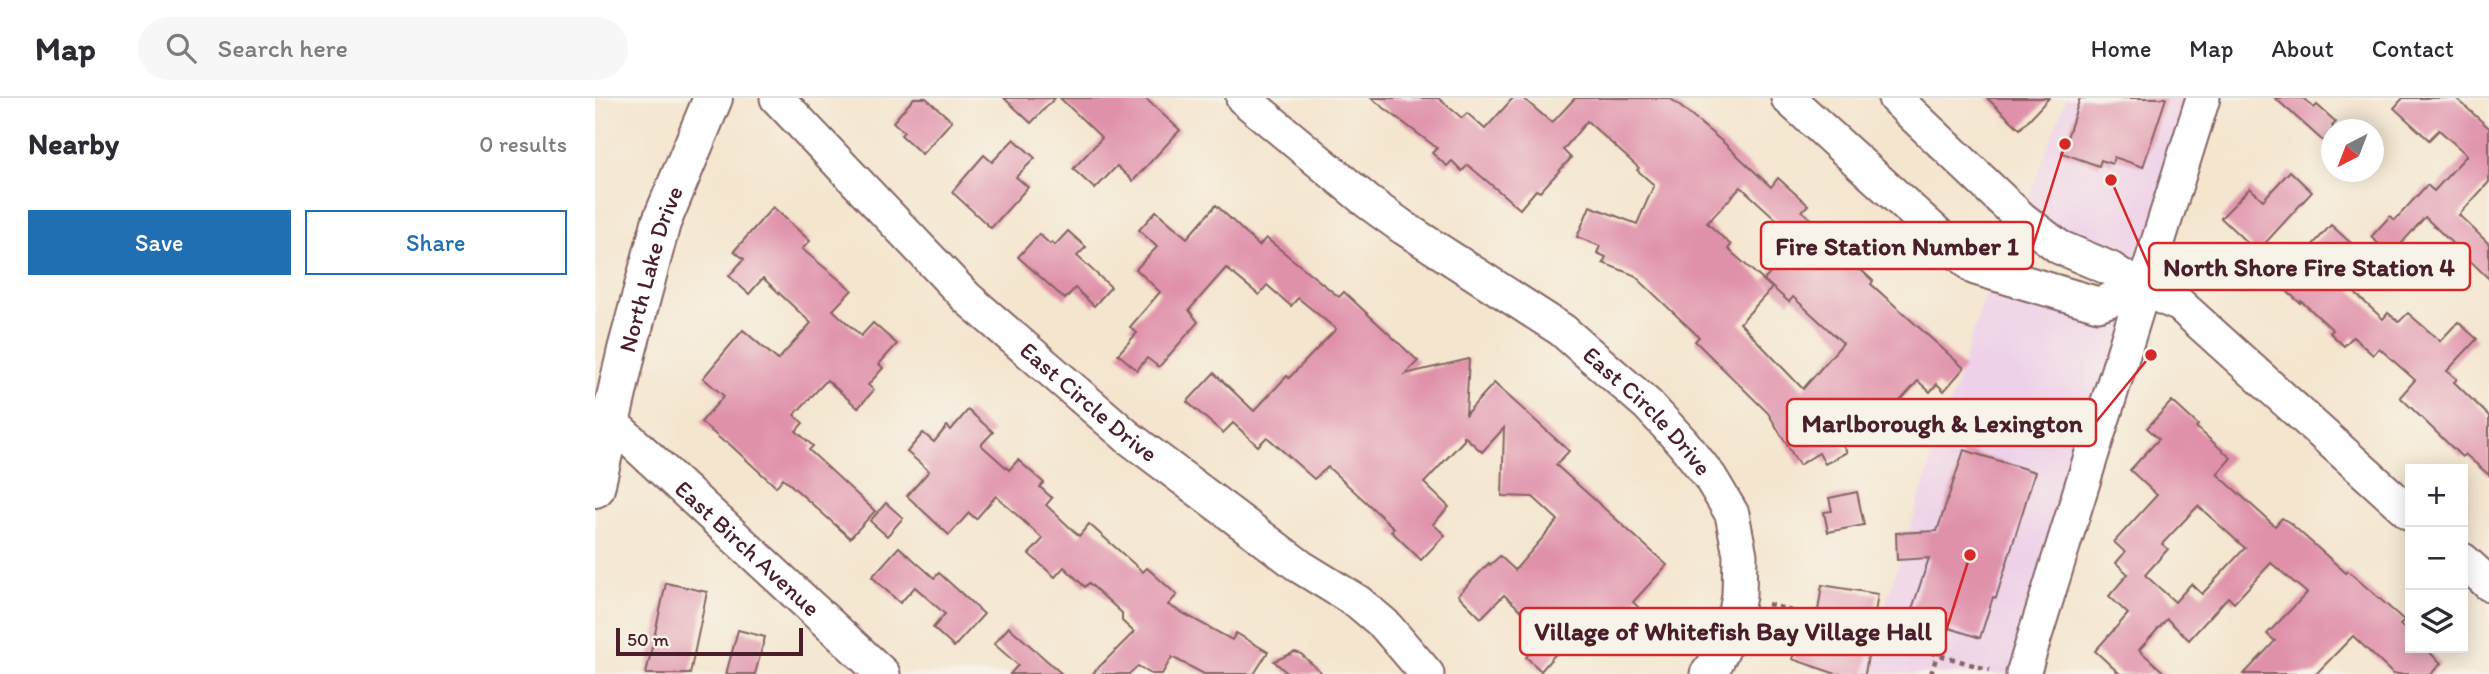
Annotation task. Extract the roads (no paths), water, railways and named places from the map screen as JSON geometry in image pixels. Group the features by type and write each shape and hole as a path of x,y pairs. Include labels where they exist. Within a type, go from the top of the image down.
{"main road":[{"name":"North Lake Drive","path":"595,488 661,223 713,98"}],"street":[{"name":"East Circle Drive","path":"777,98 967,298 1128,438 1301,567 1366,609 1384,624 1427,674"},
{"name":"East Circle Drive","path":"1243,98 1358,194 1404,228 1562,330 1648,405 1683,443 1710,477 1731,514 1740,555 1739,596 1735,617 1727,641 1707,674"},
{"path":"1788,98 1975,268 2098,304 2142,289"},
{"path":"1895,98 2021,218 2059,247 2111,269 2142,289 2180,305 2405,508"},
{"path":"2023,674 2203,98"},
{"name":"East Birch Avenue","path":"611,422 883,674"},
{"path":"2468,565 2489,584"}],"place":[{"name":"Fire Station Number 1","path":"2065,144"},
{"name":"North Shore Fire Station 4","path":"2111,180"},
{"name":"Marlborough & Lexington","path":"2151,355"},
{"name":"Village of Whitefish Bay Village Hall","path":"1970,555"}]}
